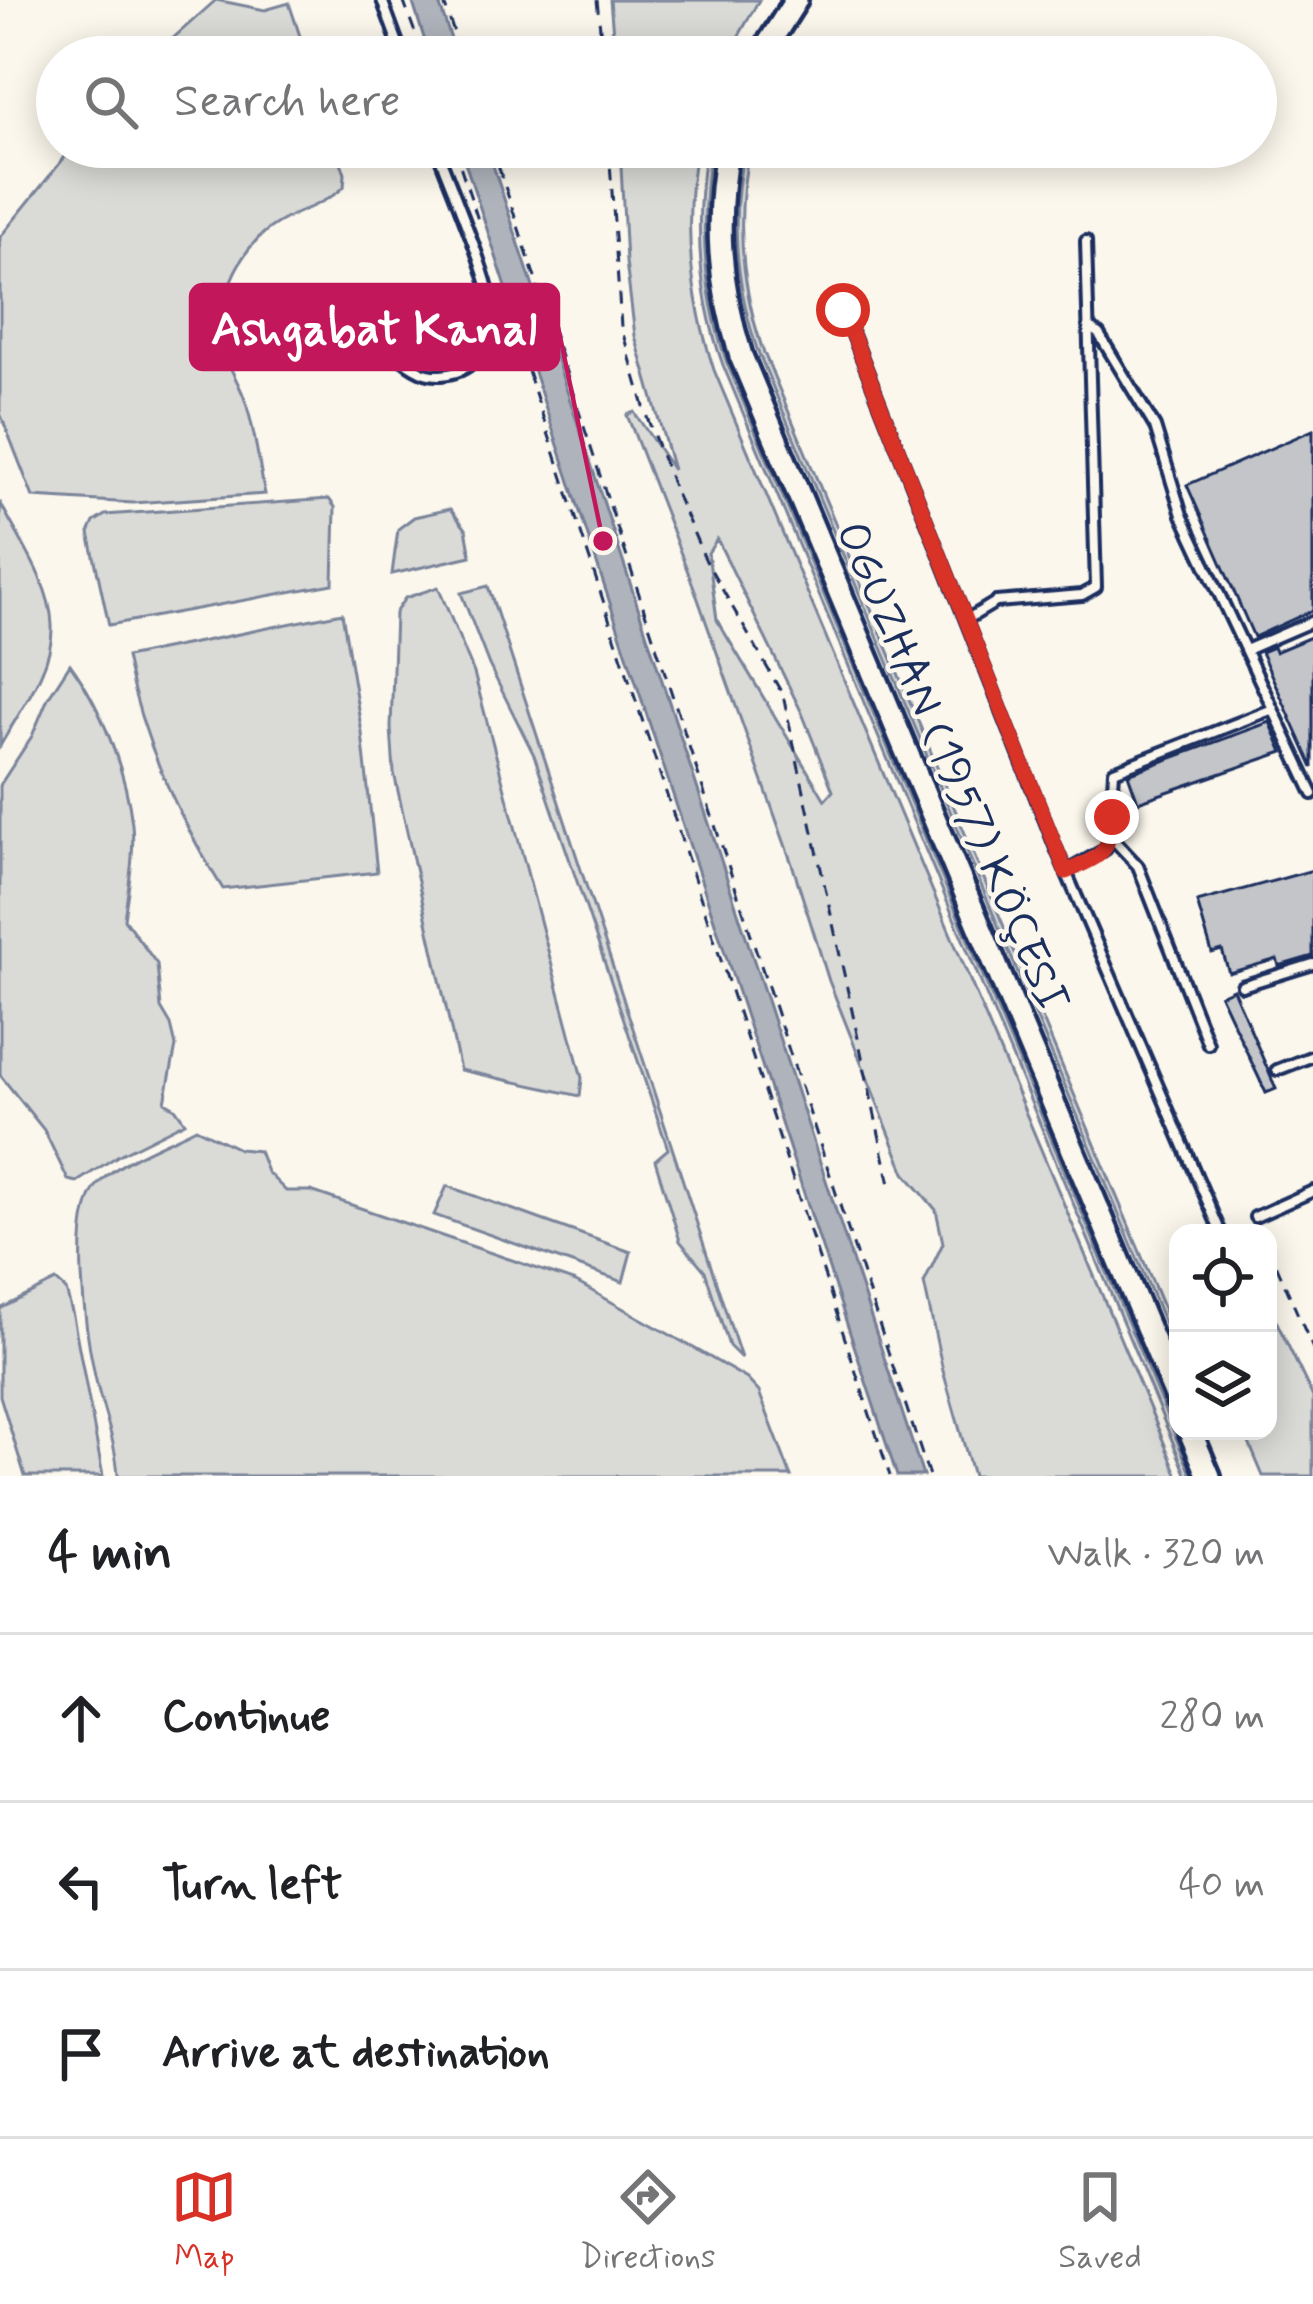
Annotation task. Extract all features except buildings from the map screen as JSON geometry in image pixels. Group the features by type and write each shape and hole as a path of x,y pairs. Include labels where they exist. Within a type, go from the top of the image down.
{"main road":[{"path":"773,36 796,0"},
{"name":"OGUZHAN (1957) KÖÇESI","path":"725,168 720,254 724,293 741,356 1169,1379"},
{"path":"1194,1440 1209,1476"}],"lane":[{"path":"382,0 395,36"},
{"path":"298,343 298,329 307,313 344,308 370,321 420,371 433,375 464,369 483,352 492,334 492,306 443,168"},
{"path":"966,620 996,602 1088,594 1096,587 1086,241"},
{"path":"843,310 1066,872 1218,1224"},
{"path":"1088,326 1099,334 1155,427 1182,515 1313,794"},
{"path":"1246,650 1313,621"},
{"path":"1066,872 1099,856 1110,836 1114,771 1273,710"},
{"path":"1110,836 1138,866 1208,1044"},
{"path":"1242,986 1313,964"},
{"path":"1276,1070 1313,1056"},
{"path":"1255,1217 1313,1191"}],"path":[{"path":"403,0 416,36"},
{"path":"443,0 455,36"},
{"path":"597,0 601,36"},
{"path":"461,168 483,236"},
{"path":"499,168 929,1476"},
{"path":"610,168 621,327 674,489 706,561 783,694 891,1189"},
{"path":"498,280 890,1476"},
{"path":"1277,1267 1313,1349"}],"shaded area":[{"path":"216,0 265,10 289,3 300,36 176,36"},
{"path":"412,0 438,0 450,36 423,36"},
{"path":"610,0 759,0 739,36 613,36"},
{"path":"56,168 343,168 344,187 273,226 254,243 230,283 221,313 221,342 246,403 265,494 133,503 33,497 0,413 0,237"},
{"path":"467,168 494,168 923,1476 897,1476"},
{"path":"621,168 693,168 691,259 714,370 1178,1476 973,1476 924,1283 943,1243 936,1210 905,1173 829,981 693,585 627,415 634,412 673,470 635,336","holes":["717,539 802,713 833,791 825,800 717,620 708,553"]},
{"path":"704,168 709,168 705,256 712,310 727,363 1169,1421 1169,1433 723,365 700,257 700,202"},
{"path":"741,168 747,168 742,248 762,348 1169,1321 1169,1334 757,349 737,249"},
{"path":"329,499 335,507 333,584 109,625 89,533 105,515"},
{"path":"0,502 40,578 52,625 42,672 0,746"},
{"path":"450,509 466,529 471,556 392,574 398,529 414,517"},
{"path":"488,586 741,1358 729,1346 705,1271 680,1241 655,1160 668,1149 534,755 489,665 461,593"},
{"path":"438,587 474,673 582,1078 580,1096 460,1070 394,773 391,728 395,613 405,598"},
{"path":"342,613 362,733 377,872 223,889 164,777 126,657"},
{"path":"70,664 102,719 124,783 133,835 124,919 157,964 161,1008 176,1046 165,1102 185,1122 77,1182 68,1180 44,1130 0,1075 0,785"},
{"path":"196,1128 239,1149 259,1151 267,1172 286,1191 311,1191 576,1282 747,1379 759,1392 791,1476 118,1476 87,1333 84,1221 90,1199 109,1174"},
{"path":"447,1186 631,1252 623,1282 434,1215"},
{"path":"56,1281 66,1290 73,1316 103,1476 25,1476 0,1396 0,1309"},
{"path":"1277,1323 1313,1397 1313,1476 1263,1476 1248,1440 1277,1440"},
{"path":"1172,1440 1177,1440 1192,1476 1187,1476"}],"place":[{"name":"Ashgabat Kanal","path":"603,541"}],"route":[{"path":"843,310 1066,872 1106,849 1112,817"}]}
